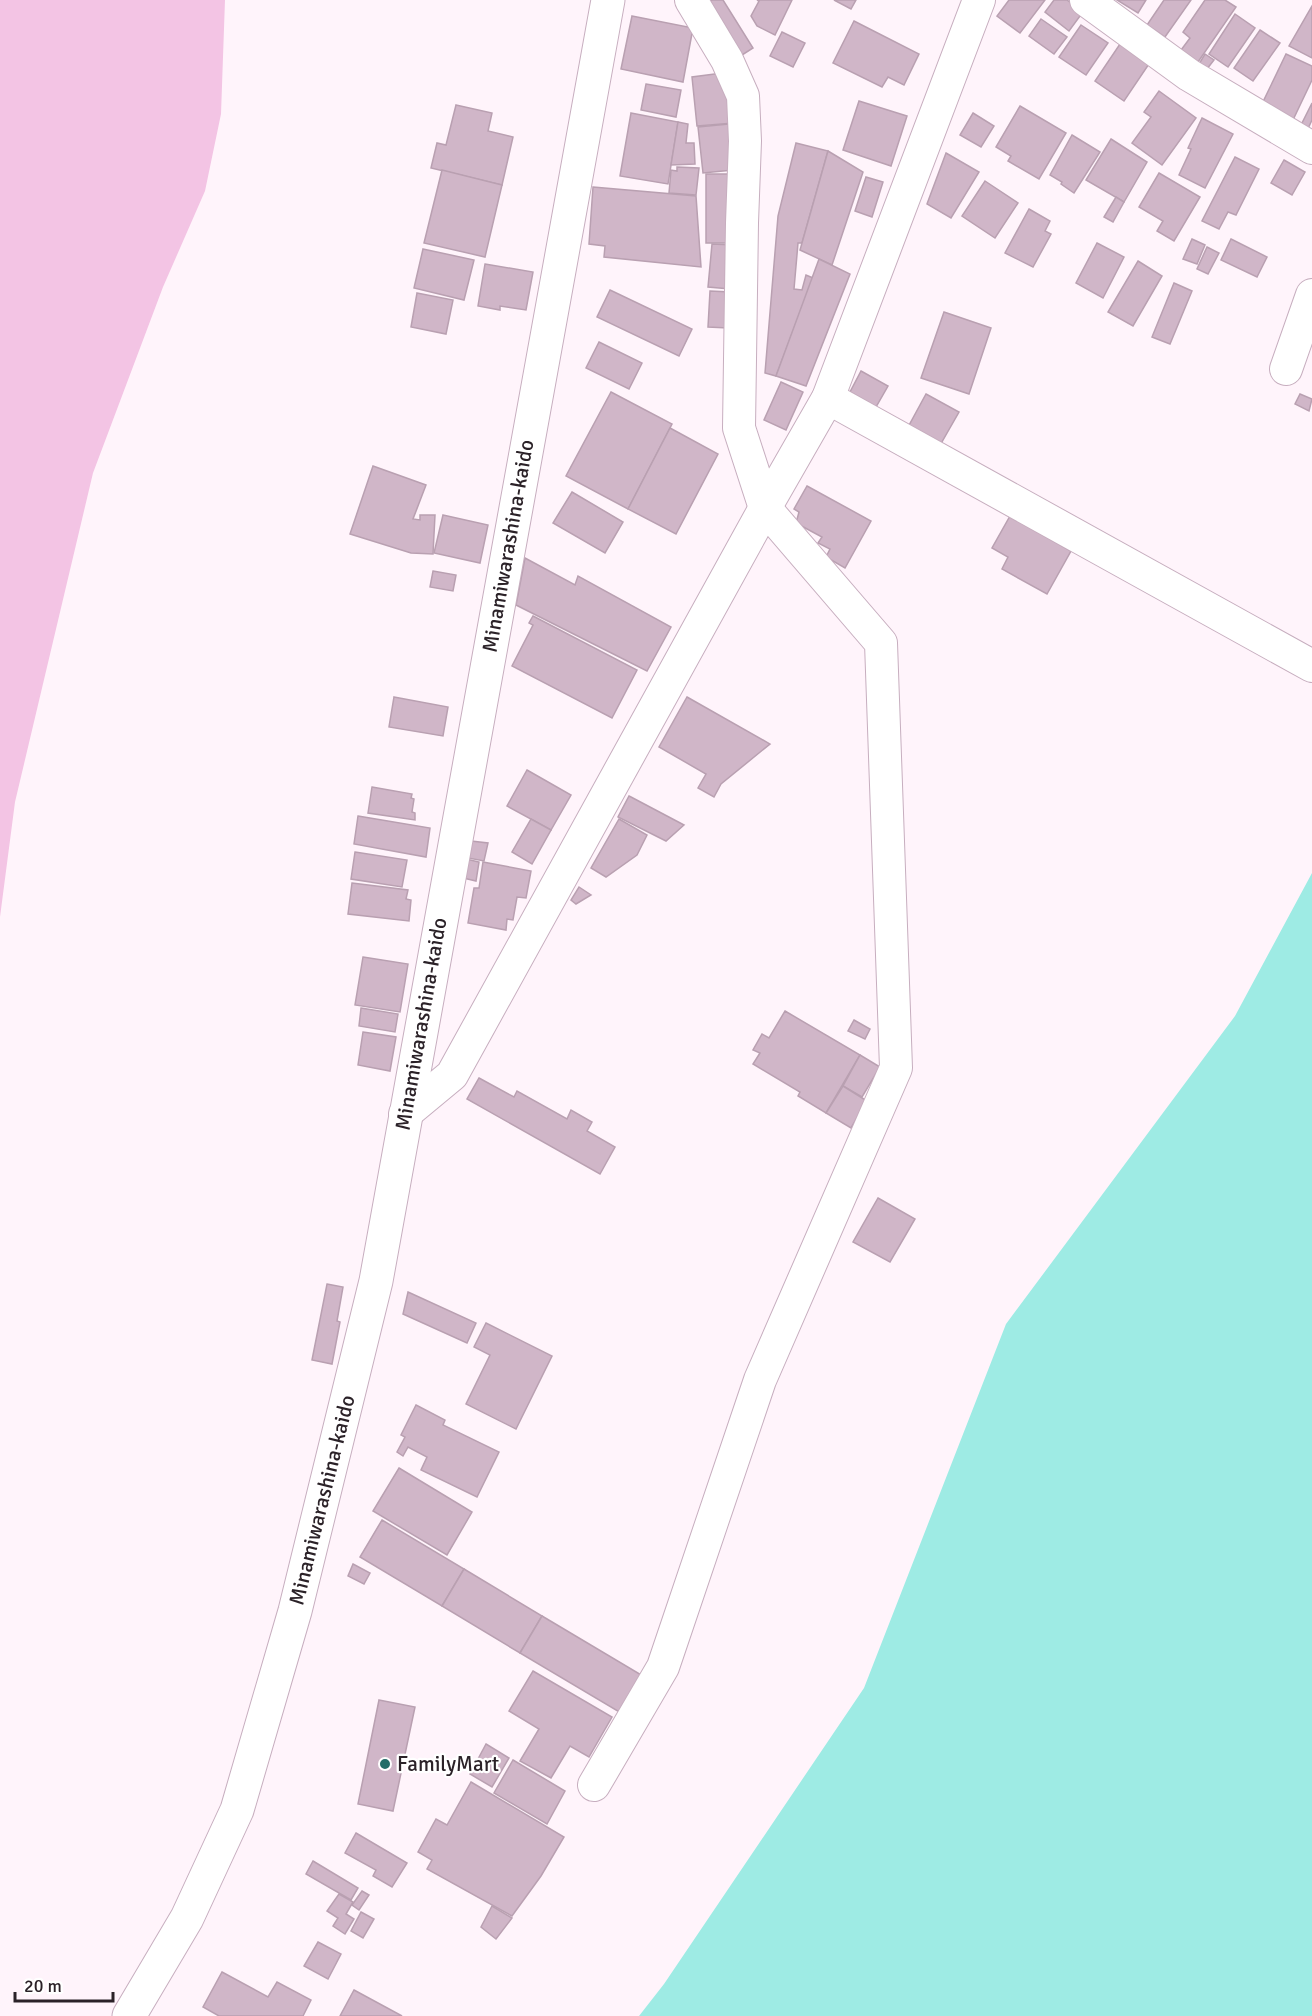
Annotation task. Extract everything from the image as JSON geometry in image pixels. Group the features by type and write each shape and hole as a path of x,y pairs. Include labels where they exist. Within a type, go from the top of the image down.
{"main road":[{"name":"Minamiwarashina-kaido","path":"129,2016 188,1918 237,1810 295,1611 376,1281 608,0"}],"street":[{"path":"594,1785 663,1667 760,1380 896,1068 881,643 765,508 739,428 745,141 743,96 727,60 691,0"},
{"path":"405,1114 452,1075 828,398 979,0"},
{"path":"1086,0 1190,75 1312,148"},
{"path":"1286,369 1312,295"},
{"path":"828,398 1312,666"}],"shaded area":[{"path":"0,0 225,0 221,114 205,191 163,287 93,473 15,802 0,917"},
{"path":"1312,873 1312,2016 639,2016 664,1984 864,1688 1006,1324 1235,1016"}],"building":[{"path":"712,0 723,0 753,48 739,57 705,4"},
{"path":"757,0 792,0 775,35 757,26 751,16 759,1"},
{"path":"834,0 856,0 851,9"},
{"path":"1009,0 1045,0 1020,33 997,16"},
{"path":"1054,0 1067,0 1083,12 1069,31 1045,12"},
{"path":"1117,0 1146,0 1138,13"},
{"path":"1164,0 1191,0 1165,37 1147,25"},
{"path":"1205,0 1225,0 1236,7 1198,62 1181,50 1190,38 1183,32"},
{"path":"1312,6 1312,58 1289,46"},
{"path":"1235,14 1255,28 1228,67 1209,54"},
{"path":"632,16 693,28 683,82 621,69"},
{"path":"1041,19 1067,37 1054,54 1029,36"},
{"path":"854,21 919,54 904,85 888,77 882,87 833,63"},
{"path":"1081,25 1108,43 1086,75 1059,57"},
{"path":"1260,30 1280,43 1253,81 1234,68"},
{"path":"782,32 805,43 793,67 770,56"},
{"path":"1122,41 1151,61 1124,101 1095,81"},
{"path":"1205,54 1214,60 1207,69 1199,64"},
{"path":"1286,54 1312,66 1312,80 1292,122 1261,106"},
{"path":"722,73 734,123 697,126 692,77"},
{"path":"646,84 681,90 676,117 641,110"},
{"path":"1159,91 1196,118 1162,165 1132,143 1151,117 1144,112"},
{"path":"859,101 907,116 891,166 843,150"},
{"path":"1312,103 1312,120 1305,135 1298,131"},
{"path":"456,105 492,113 488,131 513,137 502,185 431,168 437,143 446,145"},
{"path":"1020,106 1066,133 1039,179 1008,161 1011,156 996,147"},
{"path":"631,113 678,122 668,184 620,176"},
{"path":"973,113 994,126 981,147 960,135"},
{"path":"1202,118 1233,134 1205,188 1179,175"},
{"path":"678,122 688,124 686,143 694,143 695,164 671,165"},
{"path":"729,124 733,170 703,173 698,127"},
{"path":"1072,135 1100,152 1074,193 1050,175"},
{"path":"1111,139 1147,162 1124,202 1086,180"},
{"path":"796,143 828,151 802,243 798,243 794,289 802,290 806,275 813,278 776,376 765,373 778,216"},
{"path":"828,151 863,172 832,265 800,250"},
{"path":"946,153 979,172 951,218 927,204"},
{"path":"1235,157 1259,169 1236,215 1228,212 1219,229 1202,221"},
{"path":"1284,160 1305,172 1292,195 1271,183"},
{"path":"677,167 699,168 696,195 669,193 671,170 677,171"},
{"path":"442,170 502,185 485,257 424,243"},
{"path":"1159,173 1200,197 1174,241 1157,231 1163,221 1139,207"},
{"path":"706,174 735,174 735,243 706,243"},
{"path":"866,177 883,182 872,217 855,211"},
{"path":"985,181 1018,203 995,238 962,216"},
{"path":"593,187 696,196 701,267 604,257 605,246 589,244"},
{"path":"1116,197 1124,202 1113,222 1104,217"},
{"path":"1029,209 1050,221 1045,231 1051,234 1033,267 1005,253"},
{"path":"1192,239 1205,245 1197,264 1183,259"},
{"path":"1231,239 1267,257 1257,277 1221,260"},
{"path":"1097,243 1124,257 1103,298 1076,283"},
{"path":"712,244 734,245 730,289 708,287"},
{"path":"1207,247 1219,253 1208,274 1197,269"},
{"path":"423,249 474,260 464,300 414,288"},
{"path":"819,259 850,274 806,386 776,376"},
{"path":"1138,261 1162,276 1133,326 1108,312"},
{"path":"485,264 533,272 526,310 500,306 500,310 478,306"},
{"path":"1174,283 1192,291 1170,344 1152,337"},
{"path":"610,290 692,329 679,356 597,317"},
{"path":"710,291 730,292 728,328 708,327"},
{"path":"417,293 453,300 446,334 411,327"},
{"path":"944,312 991,328 969,394 921,378"},
{"path":"599,342 642,363 629,389 586,368"},
{"path":"861,371 888,386 876,407 850,392"},
{"path":"781,382 803,392 786,430 764,420"},
{"path":"611,392 672,424 628,509 566,476"},
{"path":"926,394 959,412 939,447 907,429"},
{"path":"1300,394 1312,399 1309,411 1295,404"},
{"path":"670,428 718,454 676,534 628,509"},
{"path":"373,466 426,485 413,519 420,520 420,515 435,515 433,554 411,553 350,534"},
{"path":"807,486 871,521 845,568 826,557 830,549 818,543 822,537 796,523 799,512 794,509"},
{"path":"572,492 623,522 605,553 553,523"},
{"path":"443,515 488,525 480,563 434,553"},
{"path":"1010,516 1071,551 1047,594 1002,569 1008,557 992,548"},
{"path":"525,558 575,585 578,576 671,627 647,671 516,605"},
{"path":"433,571 456,575 453,591 430,587"},
{"path":"533,616 637,670 612,718 512,666 533,625 529,623"},
{"path":"394,697 448,707 443,736 389,727"},
{"path":"687,697 770,744 721,784 714,797 698,788 706,774 659,747"},
{"path":"527,770 571,795 551,830 507,806"},
{"path":"372,787 412,794 411,798 414,799 412,812 415,813 415,820 368,813"},
{"path":"629,796 684,825 666,841 618,817"},
{"path":"358,816 430,828 426,857 354,844"},
{"path":"531,819 551,830 532,864 512,852"},
{"path":"619,819 647,835 637,855 606,877 591,868"},
{"path":"471,841 488,843 484,861 468,858"},
{"path":"355,852 407,860 402,887 351,879"},
{"path":"466,859 479,862 476,881 463,878"},
{"path":"483,862 531,871 526,898 517,897 513,920 507,919 506,930 468,923 474,888 479,888"},
{"path":"352,883 408,890 406,899 411,900 409,921 348,914"},
{"path":"579,887 591,895 576,904 571,900"},
{"path":"363,957 408,964 400,1012 355,1005"},
{"path":"361,1008 398,1014 395,1032 359,1026"},
{"path":"785,1011 860,1055 826,1113 798,1096 800,1092 753,1064 760,1053 753,1050 762,1034 769,1038"},
{"path":"854,1020 870,1029 865,1039 848,1031"},
{"path":"363,1032 396,1037 390,1071 358,1065"},
{"path":"860,1055 880,1067 862,1097 843,1086"},
{"path":"479,1078 514,1097 517,1091 567,1119 571,1110 592,1122 587,1131 615,1147 600,1174 467,1099"},
{"path":"843,1086 867,1101 851,1128 826,1113"},
{"path":"878,1198 915,1219 890,1262 853,1242"},
{"path":"327,1284 343,1287 337,1321 340,1322 332,1364 312,1360"},
{"path":"408,1292 476,1323 467,1343 403,1314"},
{"path":"486,1323 552,1356 516,1429 466,1404 490,1355 474,1347"},
{"path":"416,1405 445,1420 443,1425 499,1452 477,1497 421,1470 427,1457 408,1447 403,1456 397,1452 405,1437 401,1435"},
{"path":"399,1468 472,1512 447,1555 373,1511"},
{"path":"382,1520 464,1569 442,1606 360,1557"},
{"path":"353,1564 370,1573 364,1584 348,1576"},
{"path":"464,1569 542,1616 520,1653 442,1606"},
{"path":"542,1616 643,1676 621,1713 520,1653"},
{"path":"533,1671 612,1717 589,1757 570,1746 551,1778 520,1761 539,1729 509,1711"},
{"path":"379,1700 415,1707 393,1811 358,1804"},
{"path":"486,1744 509,1758 492,1787 470,1774"},
{"path":"513,1760 565,1791 547,1824 494,1793"},
{"path":"471,1782 564,1837 541,1876 512,1916 427,1869 432,1860 418,1852 436,1819 447,1825"},
{"path":"356,1833 407,1863 392,1887 373,1876 376,1870 345,1853"},
{"path":"313,1861 358,1888 351,1900 306,1874"},
{"path":"362,1891 369,1895 359,1910 352,1905"},
{"path":"339,1894 353,1902 346,1914 354,1919 345,1934 333,1926 338,1918 327,1911"},
{"path":"492,1906 512,1918 496,1939 481,1927"},
{"path":"361,1912 374,1919 363,1938 351,1931"},
{"path":"318,1942 341,1954 328,1979 304,1966"},
{"path":"222,1972 268,1997 277,1982 311,2000 303,2016 219,2016 203,2007"},
{"path":"354,1990 402,2016 340,2016"}],"place":[{"name":"FamilyMart","path":"385,1764"}]}
